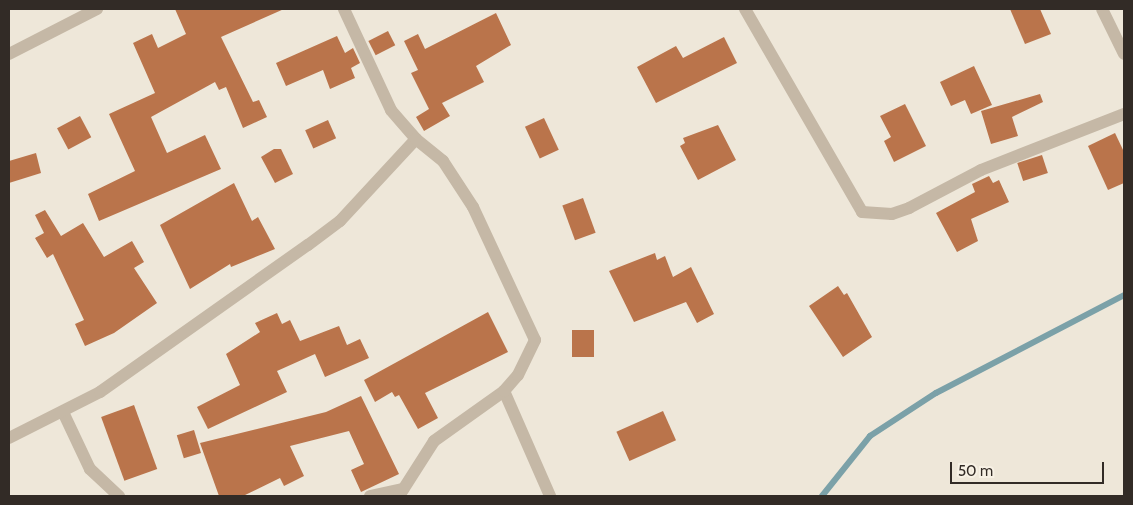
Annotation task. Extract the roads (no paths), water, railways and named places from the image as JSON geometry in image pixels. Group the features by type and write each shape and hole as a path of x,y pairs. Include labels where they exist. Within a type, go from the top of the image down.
{"street":[{"path":"9,54 97,9"},
{"path":"344,9 391,110 416,139 443,161 473,207 530,320 535,340 531,355 504,391 434,441 401,493 370,496"},
{"path":"745,9 862,212 892,214 909,208 981,170 1124,114"},
{"path":"1102,9 1124,54"},
{"path":"9,438 100,392 340,221 416,139"},
{"path":"504,391 550,496"},
{"path":"63,412 90,469 119,496"}],"waterway":[{"path":"822,496 870,436 936,393 1124,295"}]}
